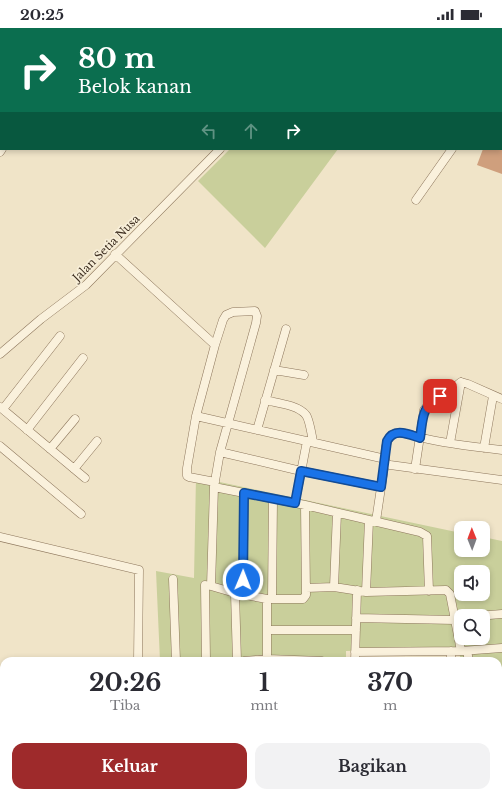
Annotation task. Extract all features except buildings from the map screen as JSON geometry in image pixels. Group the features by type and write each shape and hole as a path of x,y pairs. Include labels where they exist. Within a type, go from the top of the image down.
{"street":[{"name":"Jalan Setia Nusa","path":"0,352 86,285 219,150"},
{"path":"416,200 451,150"},
{"path":"115,254 215,345"},
{"path":"305,505 306,595 303,599 270,599 239,594 211,586 214,484 220,452 257,316 255,311 233,312 226,315 223,320 215,345 196,416 186,468 187,476 189,477 214,484 244,493 305,505 337,512 420,532 427,536 429,591"},
{"path":"257,430 286,329"},
{"path":"60,336 1,408 85,478"},
{"path":"27,430 83,358"},
{"path":"274,370 304,375"},
{"path":"461,382 502,399"},
{"path":"415,469 424,410 432,400 447,393 461,382"},
{"path":"450,443 461,382"},
{"path":"484,448 493,396"},
{"path":"265,400 290,406 300,410 306,416 310,441 301,471 295,503"},
{"path":"196,416 228,422 381,458 390,465 502,480"},
{"path":"50,449 74,419"},
{"path":"366,592 373,521 381,487 387,441 390,436 394,433 401,433 420,438 502,450"},
{"path":"74,469 97,441"},
{"path":"0,446 81,514"},
{"path":"220,452 301,471 381,487"},
{"path":"237,657 244,493"},
{"path":"268,657 267,630 270,599 272,499"},
{"path":"334,587 337,512"},
{"path":"0,537 139,570 138,657"},
{"path":"173,579 176,657"},
{"path":"205,585 206,657"},
{"path":"306,588 334,587 366,592 446,590 450,594 454,615"},
{"path":"355,657 357,590"},
{"path":"490,615 502,614"},
{"path":"356,618 454,620"},
{"path":"267,630 356,630"},
{"path":"462,645 467,657"},
{"path":"355,652 464,651 502,648"},
{"path":"451,651 451,657"}],"green space":[{"path":"229,150 337,150 265,248 198,181"},
{"path":"196,477 454,532 454,557 490,557 490,538 502,541 502,657 460,657 458,648 346,651 346,657 160,657 156,571 194,578"}],"route":[{"path":"243,580 244,493 295,503 301,471 381,487 387,441 390,436 394,433 401,433 420,438 424,410 432,400 440,396"}]}
